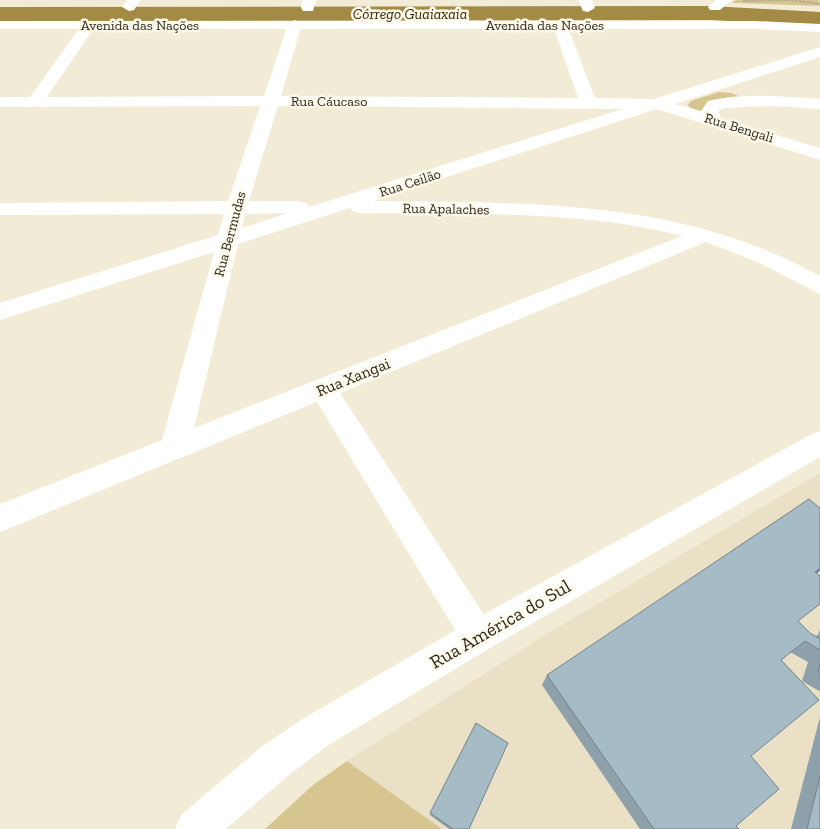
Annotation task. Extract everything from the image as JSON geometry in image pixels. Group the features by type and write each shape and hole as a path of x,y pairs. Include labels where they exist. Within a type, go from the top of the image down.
{"street":[{"name":"Avenida das Nações","path":"568,8 586,4 607,7"},
{"path":"696,7 725,4"},
{"name":"Avenida das Nações","path":"127,5 149,7"},
{"name":"Avenida das Nações","path":"0,26 89,25 326,8"},
{"name":"Avenida das Nações","path":"301,10 560,25 754,25 820,28"},
{"name":"Rua Bermudas","path":"175,446 236,209 301,10"},
{"path":"35,102 89,25"},
{"path":"560,25 588,102"},
{"name":"Rua Ceilão","path":"0,312 228,238 338,206 820,52"},
{"path":"725,82 745,96 771,102"},
{"name":"Rua Cáucaso","path":"0,102 272,101 658,104"},
{"path":"713,120 709,112 718,104 771,102 820,104"},
{"name":"Rua Bengali","path":"658,104 820,154"},
{"name":"Rua Apalaches","path":"0,209 236,209 338,206 586,214 634,220 704,234 764,256 820,286"},
{"name":"Rua Xangai","path":"0,518 704,234"},
{"path":"323,389 478,636"},
{"name":"Rua América do Sul","path":"195,829 275,761 317,731 478,636 820,443"}],"path":[{"path":"725,4 791,0 820,4"}],"shaded area":[{"path":"735,0 819,0 820,6 733,3"},
{"path":"0,16 273,16 272,20 0,21"},
{"path":"279,16 712,16 820,21 820,24 715,20 278,20"},
{"path":"719,92 731,93 741,97 706,111 693,109 688,105 691,101"},
{"path":"820,473 820,829 442,829 347,761 550,632"},
{"path":"347,761 442,829 265,829 313,785"}],"building":[{"path":"809,499 820,508 820,568 815,572 820,576 820,604 798,621 810,633 820,639 820,650 805,641 781,660 819,700 751,756 779,789 736,826 739,829 654,829 547,675"},
{"path":"476,723 508,743 469,829 453,829 430,813"},
{"path":"820,776 820,829 807,829"}],"waterway":[{"name":"Córrego Guaiaxaia","path":"0,14 711,13 820,19"}]}
